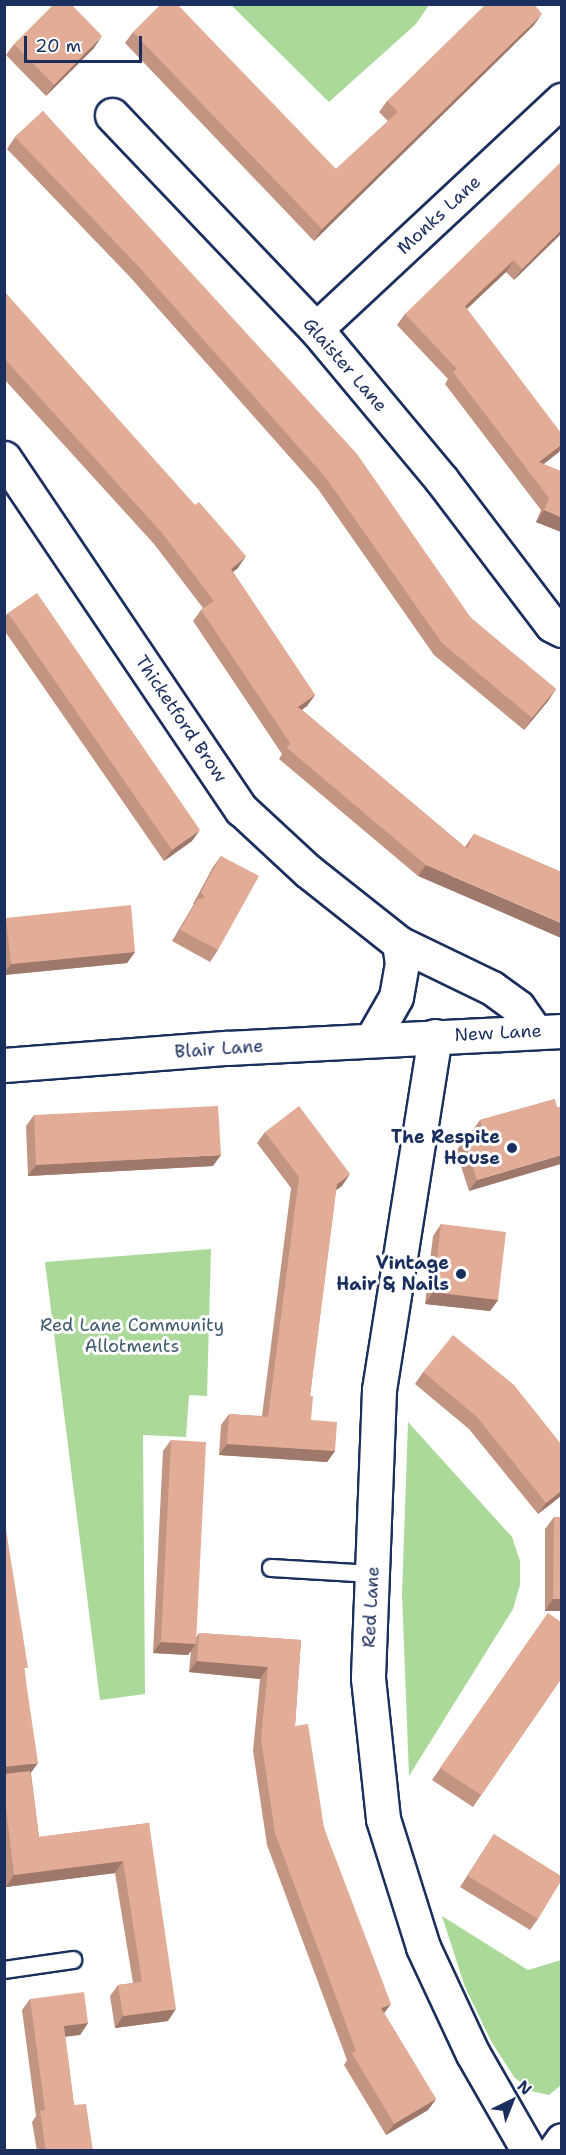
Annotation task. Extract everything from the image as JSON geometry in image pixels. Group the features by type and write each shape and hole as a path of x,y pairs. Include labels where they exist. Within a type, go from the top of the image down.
{"street":[{"name":"Monks Lane","path":"316,329 561,100"},
{"name":"Glaister Lane","path":"112,115 316,329 441,479 552,624 561,630"},
{"name":"Thicketford Brow","path":"7,467 241,809 308,871 399,943 492,988 548,1031"},
{"path":"372,1039 396,997 402,964 399,943"},
{"name":"New Lane","path":"435,1036 548,1031"},
{"name":"Blair Lane","path":"4,1065 435,1036"},
{"name":"Red Lane","path":"435,1036 379,1390 368,1678 382,1819 423,1947 473,2054 528,2151"},
{"path":"555,2151 561,2140"}],"lane":[{"path":"271,1568 373,1574"},
{"path":"4,1970 73,1960"}],"green space":[{"path":"231,5 429,5 416,24 329,102"},
{"name":"Red Lane Community Allotments","path":"211,1249 207,1396 189,1395 186,1437 143,1435 145,1694 100,1700 45,1262"},
{"path":"408,1422 512,1537 520,1561 520,1585 513,1609 409,1776 402,1594"},
{"path":"442,1916 528,1970 561,1960 561,2085 549,2095 531,2091 514,2077 491,2041 465,1987"}],"building":[{"path":"54,4 71,4 102,36 54,85 14,44"},
{"path":"161,4 177,4 336,169 398,112 387,101 486,4 534,4 542,14 322,229 133,32"},
{"path":"43,111 357,454 471,618 556,689 532,718 442,643 326,478 138,266 15,137"},
{"path":"561,162 561,230 522,269 514,260 465,306 561,433 561,445 539,462 561,471 561,517 544,510 549,498 453,372 457,369 405,314"},
{"path":"4,291 195,505 199,502 246,556 231,569 315,695 298,707 467,849 474,834 561,872 561,923 426,865 287,748 290,743 201,610 214,601 162,533 4,358"},
{"path":"37,593 200,830 172,850 8,613"},
{"path":"221,856 259,876 218,950 180,930 198,899 205,898 201,892"},
{"path":"131,905 135,952 11,964 6,918"},
{"name":"The Respite House","path":"555,1099 557,1107 561,1107 561,1155 477,1180 464,1140 484,1134 480,1120"},
{"path":"218,1106 221,1155 36,1165 34,1115"},
{"path":"299,1106 350,1174 337,1184 310,1396 313,1396 311,1420 337,1422 335,1451 227,1444 229,1414 268,1417 299,1177 265,1132"},
{"name":"Vintage Hair & Nails","path":"441,1224 506,1232 498,1300 433,1292"},
{"path":"453,1335 514,1385 561,1444 561,1491 546,1503 477,1417 423,1372"},
{"path":"171,1440 206,1442 196,1644 161,1642"},
{"path":"4,1517 28,1668 24,1668 38,1763 4,1767"},
{"path":"554,1517 561,1517 561,1599 553,1599"},
{"path":"548,1613 561,1622 561,1679 481,1795 440,1768"},
{"path":"199,1633 301,1640 295,1726 308,1724 324,1828 391,2004 381,2008 436,2099 394,2124 352,2053 356,2051 275,1833 261,1739 268,1667 197,1661"},
{"path":"30,1771 39,1837 149,1823 176,2009 123,2016 118,1985 142,1982 123,1861 14,1875 4,1774"},
{"path":"494,1834 561,1876 561,1881 538,1919 468,1876"},
{"path":"84,1992 88,2023 64,2026 74,2105 86,2104 93,2151 46,2151 40,2111 45,2110 30,1999"}],"place":[{"name":"The Respite House","path":"512,1148"},
{"name":"Vintage Hair & Nails","path":"461,1274"}]}
